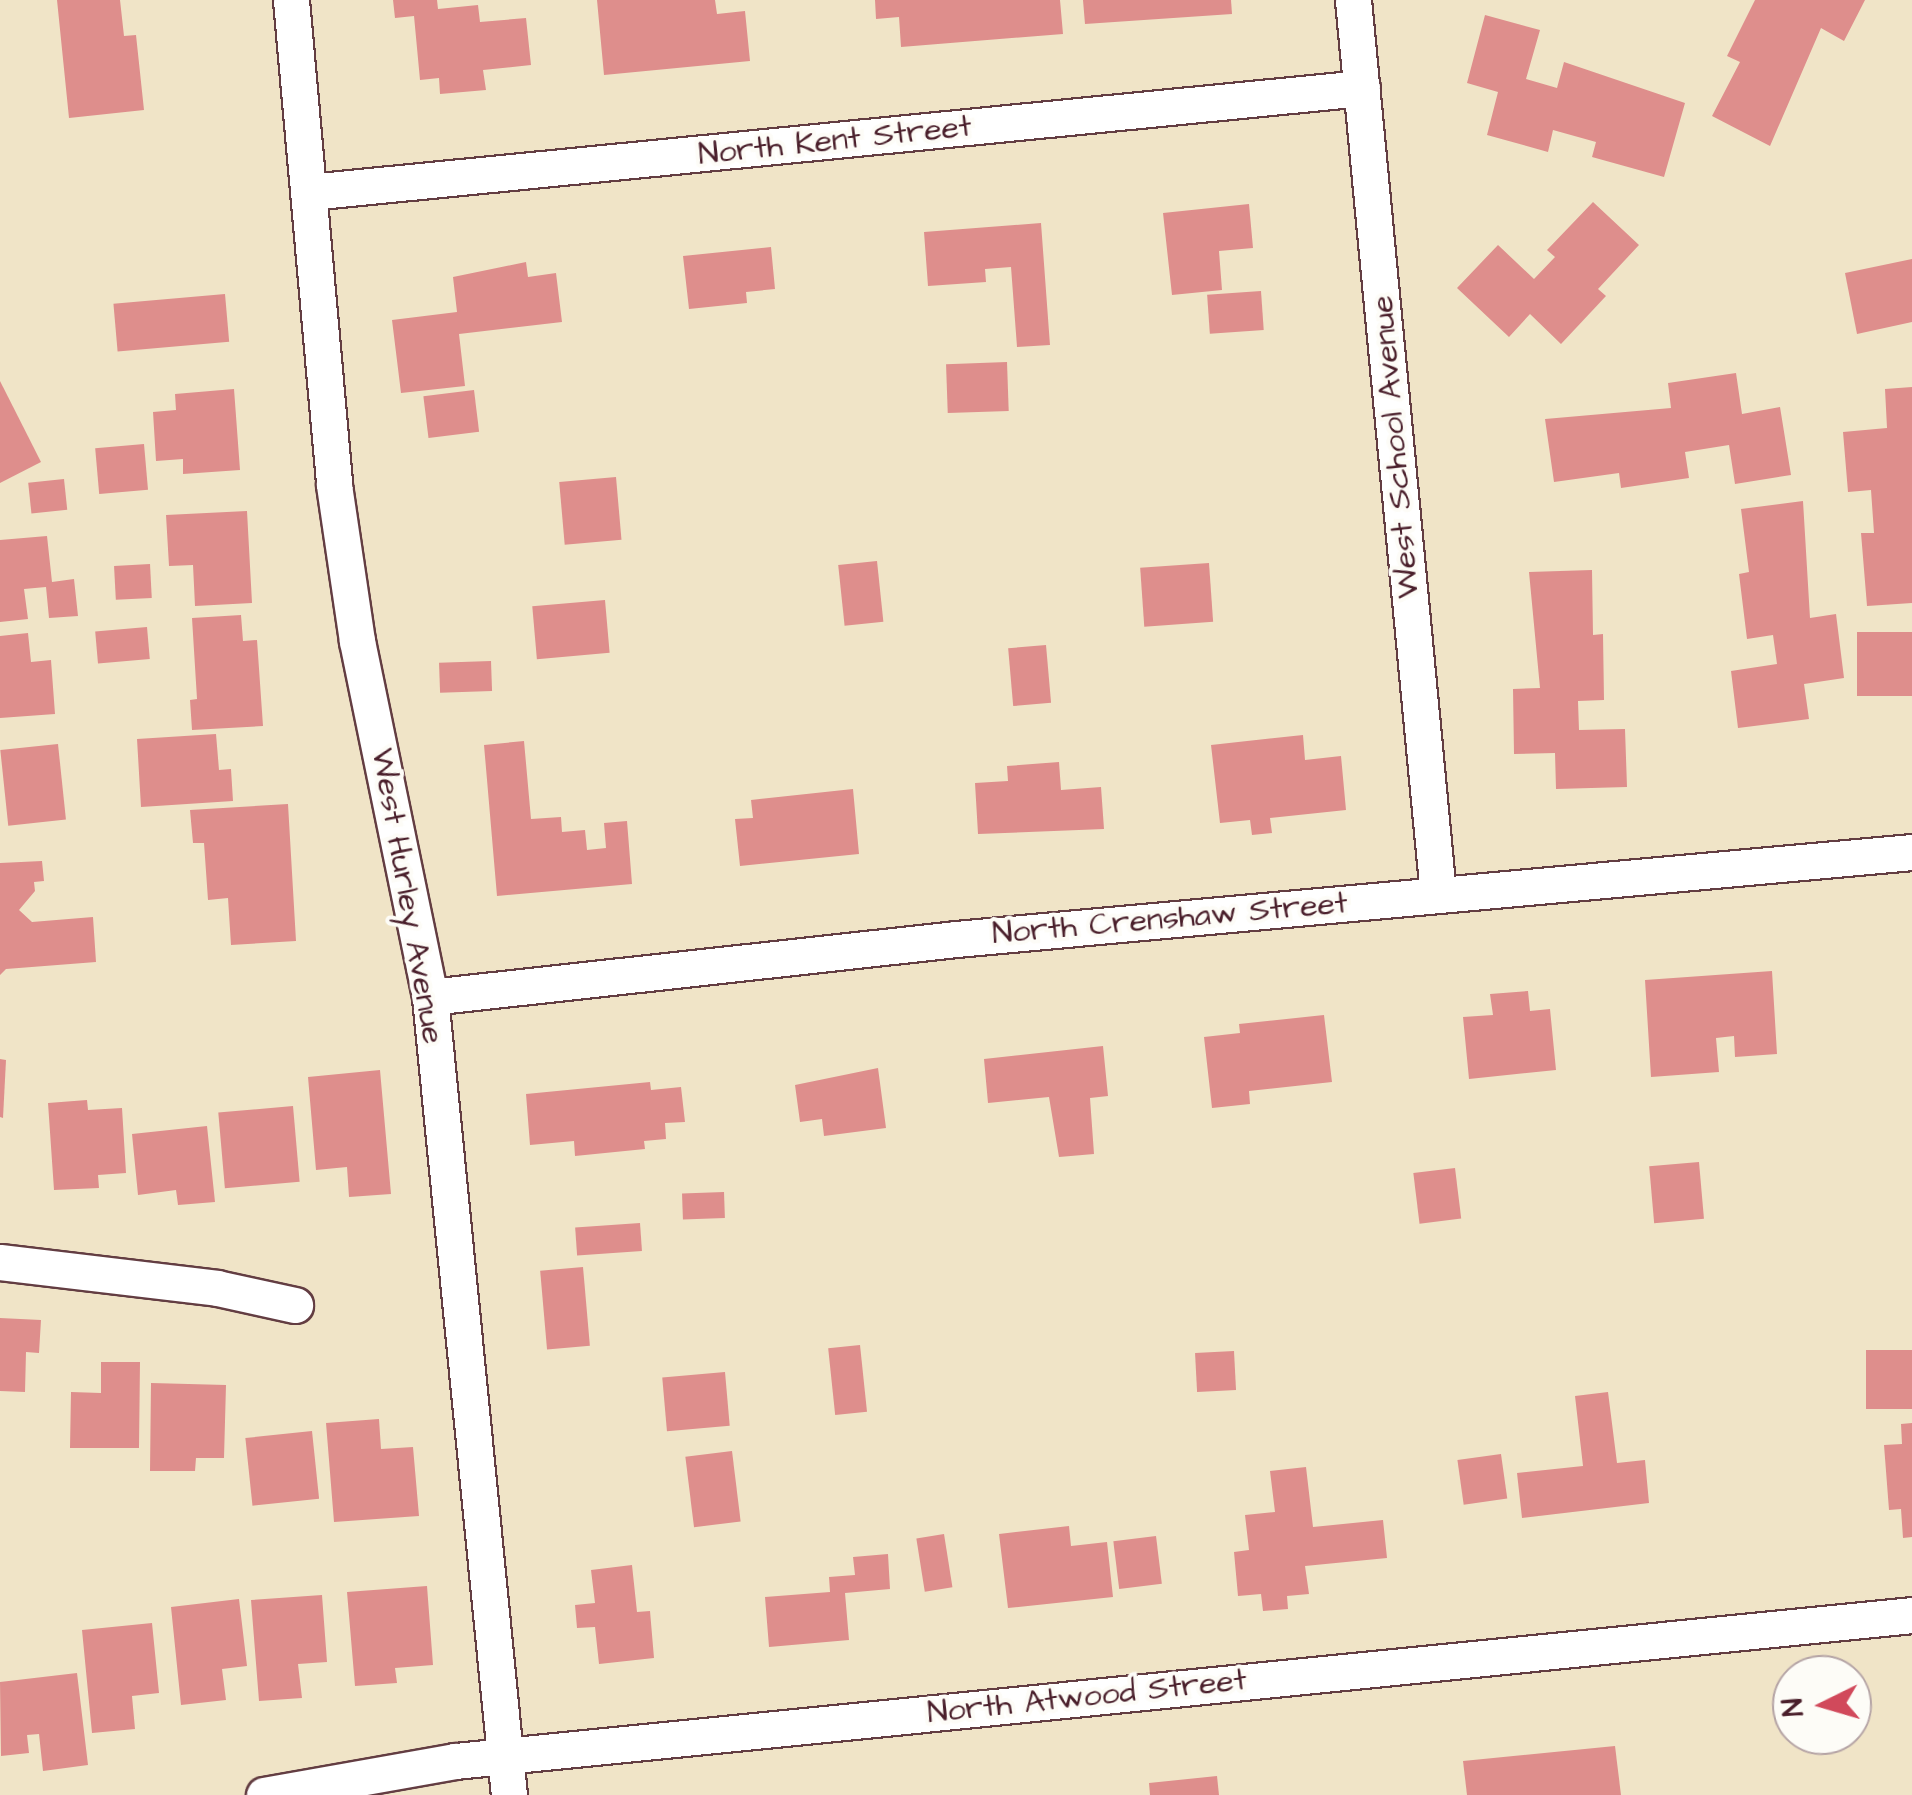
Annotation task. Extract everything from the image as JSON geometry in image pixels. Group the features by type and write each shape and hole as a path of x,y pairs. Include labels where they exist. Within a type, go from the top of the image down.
{"street":[{"name":"West Hurley Avenue","path":"290,0 334,485 357,641 430,997 509,1795"},
{"name":"West School Avenue","path":"1354,0 1438,894"},
{"name":"North Kent Street","path":"309,192 1362,88"},
{"name":"North Crenshaw Street","path":"430,997 1438,894 1912,852"},
{"path":"0,1262 217,1288 295,1305"},
{"name":"North Atwood Street","path":"264,1795 505,1755 1912,1615"}],"building":[{"path":"57,0 120,0 124,36 136,35 144,110 69,118"},
{"path":"393,0 437,0 438,9 478,5 480,22 526,18 531,65 483,70 486,90 440,94 439,78 420,80 414,16 395,18"},
{"path":"597,0 715,0 717,14 745,11 750,61 604,75"},
{"path":"875,0 1060,0 1063,34 901,47 899,17 876,19"},
{"path":"1083,0 1231,0 1232,14 1085,24"},
{"path":"1755,0 1865,0 1844,41 1821,28 1770,146 1712,116 1740,62 1727,56"},
{"path":"1485,15 1540,30 1526,79 1557,88 1564,62 1685,103 1664,177 1592,157 1596,142 1553,130 1548,152 1487,135 1498,92 1467,83"},
{"path":"1593,202 1639,245 1598,289 1606,296 1561,344 1530,314 1509,337 1457,288 1498,245 1534,279 1555,257 1547,250"},
{"path":"1249,204 1253,248 1219,251 1222,290 1172,295 1163,213"},
{"path":"1041,223 1050,345 1017,347 1011,267 985,269 986,282 928,286 924,232"},
{"path":"771,247 775,289 746,292 747,303 689,309 683,256"},
{"path":"1912,259 1912,322 1857,334 1845,273"},
{"path":"526,262 528,277 556,273 562,322 459,334 465,386 401,393 392,320 457,312 453,277"},
{"path":"1261,291 1264,330 1210,334 1207,295"},
{"path":"225,294 229,342 118,352 113,304"},
{"path":"1007,362 1009,411 948,413 946,364"},
{"path":"1736,373 1742,414 1780,407 1791,475 1735,484 1729,445 1685,452 1689,478 1621,488 1619,473 1554,482 1545,419 1671,408 1668,383"},
{"path":"0,381 41,462 0,483"},
{"path":"1912,387 1912,603 1867,606 1861,533 1874,533 1871,490 1848,492 1843,432 1887,428 1885,389"},
{"path":"234,389 240,470 183,474 183,459 156,461 153,412 176,410 175,394"},
{"path":"474,390 479,432 428,438 423,396"},
{"path":"144,444 148,490 99,494 95,448"},
{"path":"616,477 621,540 565,545 559,482"},
{"path":"64,479 67,510 31,514 28,483"},
{"path":"1803,501 1810,618 1836,614 1844,678 1804,684 1809,719 1738,728 1731,671 1777,664 1773,635 1747,639 1739,574 1749,572 1741,509"},
{"path":"247,511 252,603 195,606 193,565 169,566 166,515"},
{"path":"47,536 52,582 74,579 78,616 49,618 46,587 24,589 28,619 0,622 0,540"},
{"path":"877,561 883,622 845,626 838,565"},
{"path":"1209,563 1213,622 1144,627 1140,568"},
{"path":"150,564 152,598 116,600 114,566"},
{"path":"1592,570 1593,635 1603,634 1604,700 1578,701 1579,730 1625,729 1627,787 1556,789 1555,753 1514,754 1513,689 1540,688 1529,572"},
{"path":"605,600 610,653 537,659 532,606"},
{"path":"241,615 243,641 257,640 263,726 192,730 190,700 197,699 192,618"},
{"path":"147,627 150,659 98,663 95,632"},
{"path":"1857,632 1912,632 1912,696 1857,696"},
{"path":"28,633 31,662 51,660 55,714 0,718 0,636"},
{"path":"1046,645 1051,703 1013,706 1008,648"},
{"path":"491,661 492,691 440,693 439,663"},
{"path":"216,734 219,770 231,769 233,801 141,807 137,739"},
{"path":"1303,735 1305,760 1341,756 1346,810 1270,818 1272,833 1252,835 1250,820 1220,823 1211,745"},
{"path":"524,741 531,819 561,817 562,832 585,830 587,850 606,848 604,823 627,821 632,884 497,896 484,745"},
{"path":"58,744 66,820 8,826 0,750"},
{"path":"1059,762 1061,790 1101,787 1104,829 978,834 975,783 1008,781 1007,766"},
{"path":"853,789 859,854 740,866 735,819 753,818 751,800"},
{"path":"288,804 296,941 231,945 228,898 208,900 204,843 193,843 190,810"},
{"path":"42,861 44,881 34,882 35,891 19,910 32,922 93,917 96,962 6,969 0,975 0,863"},
{"path":"1772,971 1777,1054 1735,1057 1734,1036 1716,1038 1719,1072 1651,1077 1645,980"},
{"path":"1528,991 1530,1011 1550,1009 1556,1070 1469,1079 1463,1017 1493,1015 1490,994"},
{"path":"1324,1015 1332,1082 1249,1091 1250,1104 1212,1108 1204,1037 1240,1033 1239,1024"},
{"path":"1103,1046 1108,1096 1090,1098 1094,1154 1059,1157 1049,1097 988,1103 984,1059"},
{"path":"0,1059 6,1060 3,1118 0,1117"},
{"path":"878,1068 886,1128 824,1136 822,1119 800,1122 795,1085"},
{"path":"380,1070 391,1194 349,1197 347,1167 316,1170 308,1077"},
{"path":"650,1082 651,1090 681,1087 685,1122 665,1123 666,1139 644,1141 645,1149 575,1156 574,1141 530,1145 526,1094"},
{"path":"87,1100 88,1110 122,1108 126,1173 98,1175 99,1188 54,1190 48,1103"},
{"path":"293,1106 300,1182 225,1188 218,1113"},
{"path":"207,1126 215,1202 178,1205 176,1190 138,1195 132,1134"},
{"path":"1699,1162 1704,1219 1654,1223 1649,1166"},
{"path":"1455,1168 1461,1219 1420,1224 1413,1173"},
{"path":"724,1192 725,1218 683,1219 682,1193"},
{"path":"640,1223 642,1251 577,1255 575,1228"},
{"path":"583,1267 590,1346 547,1349 540,1271"},
{"path":"0,1318 41,1320 39,1353 26,1352 25,1392 0,1391"},
{"path":"860,1345 867,1412 835,1415 828,1348"},
{"path":"1866,1350 1912,1350 1912,1409 1866,1409"},
{"path":"1234,1351 1236,1390 1197,1392 1195,1353"},
{"path":"101,1362 140,1362 139,1448 70,1448 71,1392 101,1393"},
{"path":"725,1372 730,1426 667,1431 662,1377"},
{"path":"151,1383 226,1385 224,1458 196,1458 195,1471 150,1471"},
{"path":"1608,1392 1617,1463 1645,1460 1649,1503 1522,1518 1517,1473 1583,1466 1575,1396"},
{"path":"379,1419 381,1449 413,1447 419,1516 334,1522 326,1423"},
{"path":"1912,1423 1912,1537 1903,1538 1901,1509 1889,1510 1884,1445 1902,1444 1901,1424"},
{"path":"312,1431 319,1499 252,1506 245,1438"},
{"path":"732,1451 741,1521 694,1527 685,1457"},
{"path":"1501,1454 1507,1499 1464,1505 1457,1460"},
{"path":"1306,1467 1313,1527 1383,1520 1387,1558 1305,1566 1309,1594 1287,1596 1288,1609 1263,1611 1261,1594 1238,1596 1234,1552 1249,1550 1245,1515 1275,1512 1270,1471"},
{"path":"1069,1526 1071,1546 1107,1542 1113,1597 1008,1608 999,1534"},
{"path":"944,1534 952,1587 925,1592 916,1538"},
{"path":"1156,1536 1162,1584 1119,1589 1113,1541"},
{"path":"888,1554 890,1589 845,1593 849,1640 769,1647 765,1597 830,1592 829,1577 855,1575 853,1557"},
{"path":"632,1565 637,1612 650,1611 654,1658 599,1664 595,1627 577,1628 575,1605 595,1603 591,1570"},
{"path":"427,1586 433,1665 395,1668 397,1683 355,1686 347,1592"},
{"path":"322,1595 327,1662 298,1664 302,1698 259,1701 251,1600"},
{"path":"239,1599 247,1666 222,1669 226,1700 181,1705 171,1607"},
{"path":"152,1623 159,1693 132,1696 135,1729 92,1733 82,1630"},
{"path":"77,1673 88,1765 43,1771 39,1734 27,1735 29,1753 1,1756 0,1682"},
{"path":"1615,1746 1621,1795 1467,1795 1463,1761"},
{"path":"1217,1776 1219,1795 1150,1795 1149,1783"}]}
